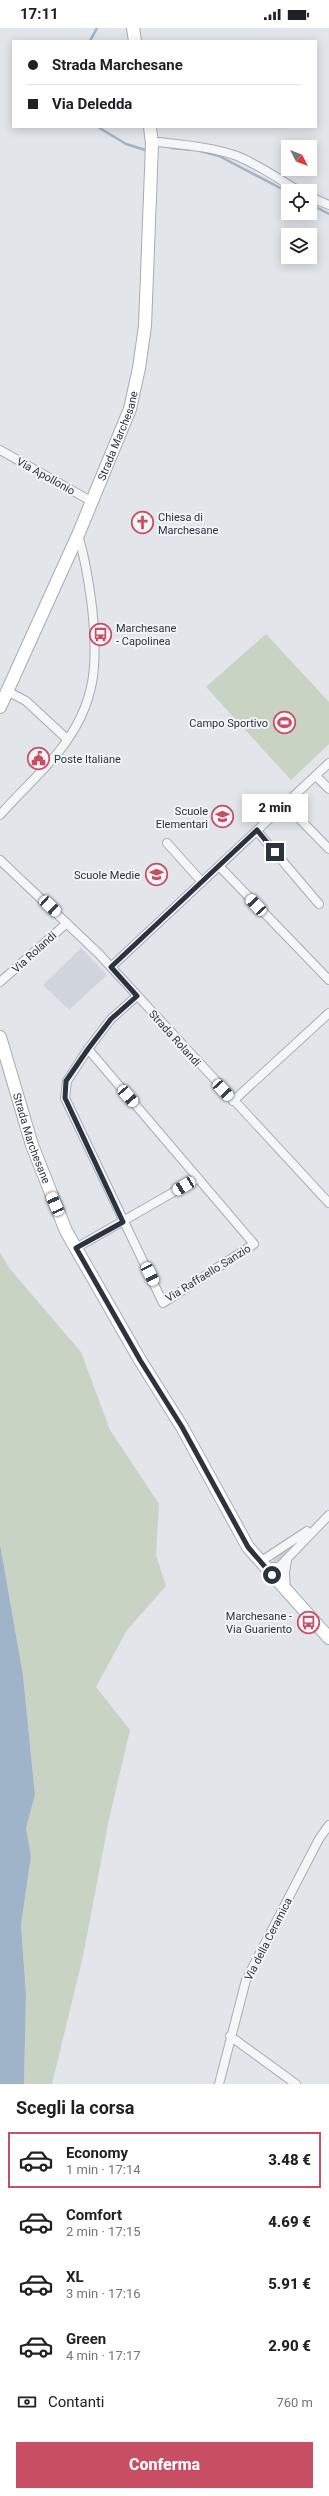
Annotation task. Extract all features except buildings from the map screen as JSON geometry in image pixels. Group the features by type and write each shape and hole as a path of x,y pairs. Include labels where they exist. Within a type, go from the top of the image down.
{"main road":[{"path":"133,28 135,40"},
{"name":"Strada Marchesane","path":"0,707 78,535 130,408 139,368 145,326 152,144 150,128"},
{"name":"Strada Marchesane","path":"0,1037 32,1145 49,1191 76,1248 140,1360 182,1427 248,1547 329,1638"}],"street":[{"path":"152,144 158,142 203,147 227,153 250,162 288,184"},
{"path":"317,200 329,205"},
{"name":"Via Apollonio","path":"0,450 92,501"},
{"path":"0,815 60,750 82,716 90,693 96,664 90,590 78,535"},
{"path":"7,690 26,701 67,739"},
{"path":"111,967 329,763"},
{"path":"316,776 329,789"},
{"path":"285,804 329,849"},
{"path":"257,830 319,904"},
{"path":"167,843 202,882"},
{"name":"Strada Rolandi","path":"0,860 67,922 111,967 233,1101 329,1203"},
{"path":"219,866 329,980"},
{"name":"Via Rolandi","path":"0,982 67,922"},
{"path":"123,1222 65,1098 66,1081 111,1019 137,996"},
{"path":"233,1101 329,1013"},
{"path":"76,1248 198,1178 88,1049"},
{"name":"Via Raffaello Sanzio","path":"123,1222 163,1303 254,1244 198,1178"},
{"path":"262,1564 279,1567 329,1515"},
{"path":"262,1564 323,1521"},
{"path":"287,1592 284,1572 289,1555"},
{"name":"Via della Ceramica","path":"219,2084 230,2036 246,1980 319,1840 329,1825"},
{"path":"230,2036 295,2084"}],"shaded area":[{"path":"81,948 107,975 69,1010 43,985"}],"green space":[{"name":"Campo Sportivo","path":"266,634 329,702 329,744 291,780 206,687"},
{"path":"0,1253 10,1269 81,1352 110,1430 159,1504 156,1555 166,1586 127,1630 96,1687 130,1730 109,1819 83,1956 52,2084 24,2084 26,1994 21,1925 31,1856 26,1828 35,1795 23,1675 0,1544"},
{"path":"290,1546 282,1559 272,1563 276,1556"}],"water":[{"path":"0,1544 23,1675 35,1795 26,1828 31,1856 21,1925 26,1994 24,2084 0,2084"}],"waterway":[{"path":"91,40 97,28"},
{"path":"100,128 126,144 145,150"},
{"path":"171,148 195,150"},
{"path":"200,151 219,156 281,188"},
{"path":"317,208 329,214"}],"place":[{"name":"Chiesa di Marchesane","path":"142,523"},
{"name":"Marchesane - Capolinea","path":"100,634"},
{"name":"Campo Sportivo","path":"284,723"},
{"name":"Poste Italiane","path":"39,759"},
{"name":"Scuole Elementari","path":"223,817"},
{"name":"Scuole Medie","path":"156,875"},
{"name":"Marchesane - Via Guariento","path":"308,1622"}],"route":[{"path":"272,1575 248,1547 182,1427 140,1360 76,1248 123,1222 65,1098 66,1081 88,1049 111,1019 137,996 111,967 257,830 275,852"}]}
